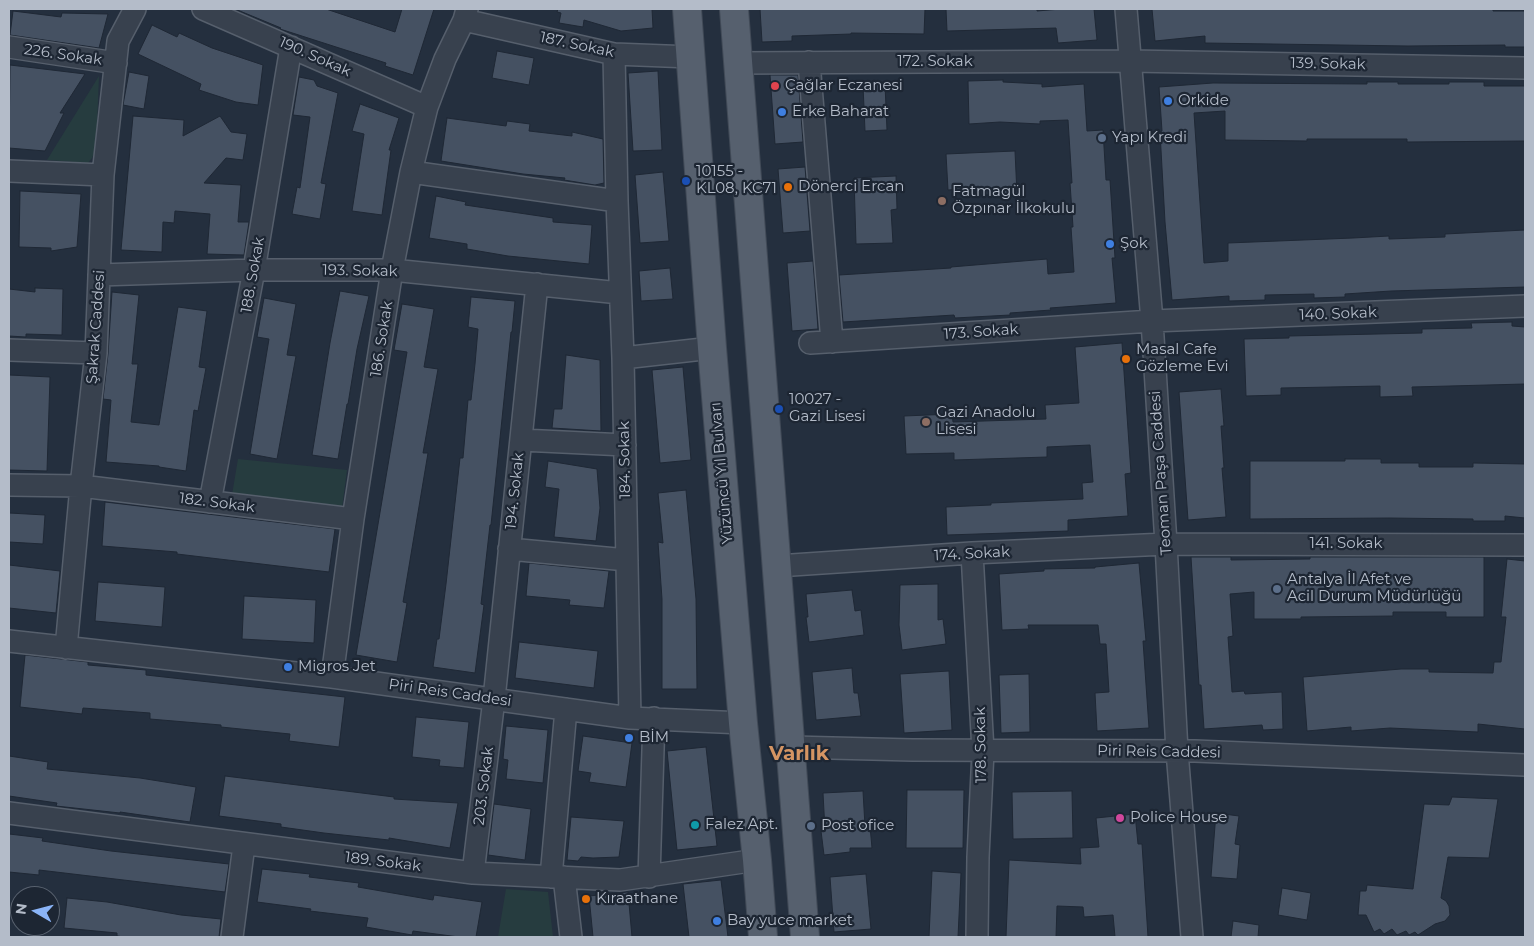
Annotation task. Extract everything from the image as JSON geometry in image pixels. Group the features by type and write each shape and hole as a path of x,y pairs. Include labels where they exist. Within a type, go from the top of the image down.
{"main road":[{"name":"Yüzüncü Yıl Bulvarı","path":"687,9 712,348 743,724 763,937"},
{"path":"734,9 792,746 805,937"}],"street":[{"name":"Şakrak Caddesi","path":"66,648 96,353 103,175 118,41 135,9"},
{"name":"190. Sokak","path":"203,9 427,107"},
{"name":"Teoman Paşa Caddesi","path":"1126,9 1152,321 1177,751 1192,937"},
{"name":"187. Sokak","path":"466,14 614,54 691,56"},
{"name":"186. Sokak","path":"332,677 352,519 380,359 392,270 411,172 427,107 445,59 466,14"},
{"name":"188. Sokak","path":"210,502 254,270 292,47"},
{"name":"226. Sokak","path":"9,48 116,63"},
{"name":"184. Sokak","path":"614,54 623,358 630,718"},
{"name":"172. Sokak","path":"739,63 1130,61"},
{"name":"139. Sokak","path":"1130,61 1525,68"},
{"path":"809,62 832,342"},
{"path":"9,170 103,175"},
{"path":"411,172 617,202"},
{"name":"193. Sokak","path":"99,275 254,270 392,270 620,293"},
{"name":"194. Sokak","path":"494,699 537,284"},
{"name":"140. Sokak","path":"1152,321 1525,306"},
{"name":"173. Sokak","path":"810,343 1152,321"},
{"path":"623,358 712,348"},
{"path":"9,350 96,353"},
{"path":"520,440 625,445"},
{"name":"182. Sokak","path":"9,485 81,486 352,519"},
{"name":"174. Sokak","path":"778,566 972,553 1166,544"},
{"name":"141. Sokak","path":"1166,544 1525,545"},
{"path":"509,549 627,560"},
{"name":"178. Sokak","path":"972,553 983,751 978,857 977,937"},
{"name":"Piri Reis Caddesi","path":"9,641 332,677 630,718 743,724"},
{"name":"203. Sokak","path":"473,873 494,699"},
{"path":"566,709 558,877 570,937"},
{"path":"649,877 654,718"},
{"name":"Piri Reis Caddesi","path":"792,746 983,751 1177,751 1525,765"},
{"name":"189. Sokak","path":"9,813 244,845 473,873 620,880 757,860"},
{"path":"232,937 244,845"}],"green space":[{"path":"99,76 96,150 92,158 88,163 47,160"},
{"path":"238,459 347,470 342,508 232,495"},
{"path":"506,889 548,892 553,937 498,937"}],"building":[{"path":"235,9 326,9 395,32 402,9 434,9 413,75 385,66 386,63 280,29"},
{"path":"558,9 652,9 653,28 621,31 584,20 583,27 559,23 561,13 557,12"},
{"path":"760,9 925,9 924,34 851,33 792,36 792,41 762,42"},
{"path":"946,9 1037,9 1037,11 1094,9 1097,40 1058,43 1056,28 947,31"},
{"path":"1152,9 1493,9 1493,11 1525,11 1525,47 1505,47 1505,45 1408,46 1205,43 1205,36 1155,41"},
{"path":"13,11 61,17 62,13 108,14 99,48 10,35"},
{"path":"152,25 177,37 179,33 212,48 263,65 258,105 236,102 199,90 201,84 138,54"},
{"path":"497,51 534,58 529,85 492,78"},
{"path":"10,65 85,74 60,113 64,113 45,151 9,148"},
{"path":"658,71 662,150 633,151 628,73"},
{"path":"129,72 149,76 144,109 123,105"},
{"path":"770,75 798,75 803,142 775,144"},
{"path":"299,77 314,80 317,86 338,93 321,183 326,184 320,219 292,214 297,187 300,188 310,117 293,115"},
{"path":"1003,80 1003,82 1042,84 1042,87 1084,84 1087,131 1103,130 1106,180 1110,180 1115,258 1112,258 1116,303 1050,308 1051,310 1010,313 1010,315 955,318 954,315 843,322 839,275 951,268 1047,259 1048,274 1074,272 1070,183 1072,183 1068,120 1040,121 1040,124 1000,122 969,124 968,81"},
{"path":"1367,82 1449,84 1449,82 1484,82 1484,86 1525,86 1525,141 1407,142 1407,139 1225,140 1225,111 1194,113 1204,263 1228,261 1228,243 1389,236 1389,239 1445,237 1445,234 1525,230 1525,287 1391,291 1345,294 1345,297 1314,298 1314,294 1265,295 1265,300 1229,301 1229,296 1172,300 1165,222 1159,87 1213,83 1367,84"},
{"path":"885,84 887,130 865,131 863,85"},
{"path":"360,104 399,118 389,150 391,150 382,215 352,211 364,134 352,131"},
{"path":"133,116 184,120 183,136 220,116 231,132 247,134 243,160 226,158 204,183 241,185 238,222 249,222 244,255 207,254 210,214 175,211 174,223 163,222 162,252 121,250"},
{"path":"447,118 506,126 507,121 530,124 529,131 572,136 572,132 603,139 604,183 595,185 564,180 565,178 523,174 441,161"},
{"path":"1015,151 1017,194 981,195 981,188 948,190 946,154"},
{"path":"805,167 810,231 783,233 778,169"},
{"path":"663,172 669,241 640,243 635,175"},
{"path":"896,176 897,209 891,210 893,243 856,244 854,178"},
{"path":"20,191 81,194 77,247 51,251 51,248 19,247"},
{"path":"436,196 466,202 465,205 553,218 553,222 592,225 589,264 508,256 467,249 467,244 429,238"},
{"path":"813,261 818,329 792,331 787,263"},
{"path":"670,268 673,299 641,301 639,271"},
{"path":"35,288 63,289 62,335 26,334 26,337 9,336 9,289 35,292"},
{"path":"340,291 369,296 357,349 338,459 312,455"},
{"path":"112,292 139,295 132,364 138,364 131,422 159,425 178,307 207,311 199,367 206,368 198,411 194,410 186,471 159,466 106,462 111,400 103,399"},
{"path":"471,297 515,301 481,604 484,605 475,673 433,667 437,639 439,639 460,458 463,458 468,400 471,400 475,364 478,329 468,327"},
{"path":"264,298 296,304 287,355 296,356 277,459 250,454 269,339 257,337"},
{"path":"402,304 434,309 424,367 438,369 423,453 428,453 403,602 407,603 397,662 356,655 407,352 394,350"},
{"path":"1512,322 1512,326 1525,327 1525,384 1412,387 1413,396 1380,397 1380,386 1281,388 1281,395 1246,396 1244,339 1422,333 1422,329 1472,328 1471,323"},
{"path":"1122,343 1131,473 1125,474 1128,516 1068,520 1068,531 947,535 946,507 1083,499 1082,483 1093,482 1090,445 1047,447 1047,457 954,460 954,453 906,454 904,416 952,414 953,422 1046,419 1045,405 1079,403 1075,347"},
{"path":"566,355 600,360 601,431 552,428 554,409 562,409"},
{"path":"683,367 691,460 660,463 652,370"},
{"path":"9,375 50,377 47,471 9,470"},
{"path":"1221,389 1224,426 1221,426 1224,468 1222,468 1226,517 1188,520 1179,392"},
{"path":"1345,459 1381,459 1381,463 1419,463 1419,467 1473,467 1473,463 1525,464 1525,518 1505,516 1505,521 1389,518 1250,519 1250,461 1345,461"},
{"path":"548,461 597,469 600,508 596,541 554,537 559,489 545,487"},
{"path":"686,490 696,599 697,689 662,689 662,599 658,542 663,543 658,493"},
{"path":"105,502 335,529 329,572 177,554 177,552 102,546"},
{"path":"9,513 45,515 43,544 9,542"},
{"path":"1191,557 1231,557 1231,560 1310,559 1310,557 1484,557 1484,617 1446,617 1446,612 1393,612 1393,616 1254,619 1254,592 1230,594 1233,636 1228,637 1232,692 1244,691 1245,694 1282,692 1283,729 1263,730 1262,725 1204,729 1201,685 1199,685"},
{"path":"1507,559 1525,561 1525,729 1478,724 1478,732 1390,728 1351,731 1351,727 1307,731 1303,677 1401,669 1429,669 1429,672 1493,673 1494,662 1501,662 1506,617 1501,617"},
{"path":"529,563 609,571 604,608 569,605 570,600 526,596"},
{"path":"1139,563 1146,641 1143,641 1149,728 1097,731 1095,693 1109,692 1106,644 1100,644 1098,625 1028,625 1029,629 1002,630 999,574 1044,571 1044,569 1095,568"},
{"path":"9,565 60,571 56,613 9,608"},
{"path":"98,582 165,587 162,627 95,621"},
{"path":"938,584 938,620 943,619 946,644 902,650 899,625 900,585"},
{"path":"852,590 855,611 861,610 864,635 809,642 806,594"},
{"path":"244,596 316,600 314,643 242,639"},
{"path":"519,642 598,651 594,688 515,678"},
{"path":"25,655 88,662 88,665 146,670 146,675 345,697 339,747 289,741 290,734 221,727 221,725 150,719 150,713 83,708 82,714 20,707"},
{"path":"852,668 854,693 858,693 861,716 816,720 812,672"},
{"path":"949,671 952,730 904,733 900,674"},
{"path":"1029,674 1030,732 1001,733 999,675"},
{"path":"416,717 469,722 464,768 439,766 440,760 412,757"},
{"path":"506,726 548,730 543,783 506,779 508,760 503,759"},
{"path":"583,736 632,743 626,787 589,782 591,773 578,771"},
{"path":"706,747 717,846 677,850 667,751"},
{"path":"9,756 48,762 47,769 140,778 196,787 190,822 120,812 56,806 57,803 9,796"},
{"path":"225,776 394,797 394,799 458,803 450,848 389,838 389,840 324,833 281,827 281,824 219,816"},
{"path":"907,790 964,790 963,848 906,848"},
{"path":"863,791 865,826 870,826 872,848 850,848 850,852 824,855 821,831 825,831 823,793"},
{"path":"1072,791 1073,838 1013,839 1012,792"},
{"path":"1452,797 1498,799 1489,858 1448,857 1441,898 1449,906 1450,915 1445,921 1435,924 1418,935 1415,932 1409,935 1406,931 1397,935 1392,929 1384,934 1380,929 1374,932 1366,915 1358,915 1360,891 1366,891 1367,885 1413,889 1424,804 1449,805"},
{"path":"494,804 531,809 525,860 488,855"},
{"path":"1216,813 1239,816 1235,844 1240,845 1237,879 1211,877"},
{"path":"1135,814 1138,844 1142,844 1148,937 1115,937 1113,915 1084,917 1083,907 1057,906 1056,937 1006,937 1009,860 1081,864 1080,848 1099,847 1096,818"},
{"path":"571,817 624,821 619,857 581,857 578,861 567,860"},
{"path":"9,834 43,838 42,841 111,851 229,864 225,892 39,870 39,875 9,872"},
{"path":"262,869 310,874 309,877 359,883 358,887 433,900 434,895 482,902 476,937 459,937 413,931 412,935 366,927 368,918 257,902"},
{"path":"932,871 961,873 958,937 929,937"},
{"path":"866,874 871,929 834,932 830,877"},
{"path":"721,880 728,937 689,937 683,884"},
{"path":"1282,888 1311,893 1307,920 1278,915"},
{"path":"628,892 632,937 593,937 589,896"},
{"path":"67,898 221,919 219,937 124,937 117,936 117,933 64,928"},
{"path":"1233,921 1259,925 1258,937 1231,937"}],"place":[{"name":"Çağlar Eczanesi","path":"775,86"},
{"name":"Orkide","path":"1168,101"},
{"name":"Erke Baharat","path":"782,112"},
{"name":"Yapı Kredi","path":"1102,138"},
{"name":"10155 - KL08, KC71","path":"686,181"},
{"name":"Dönerci Ercan","path":"788,187"},
{"name":"Fatmagül Özpınar İlkokulu","path":"942,201"},
{"name":"Şok","path":"1110,244"},
{"name":"Masal Cafe Gözleme Evi","path":"1126,359"},
{"name":"10027 - Gazi Lisesi","path":"779,409"},
{"name":"Gazi Anadolu Lisesi","path":"926,422"},
{"name":"Antalya İl Afet ve Acil Durum Müdürlüğü","path":"1277,589"},
{"name":"Migros Jet","path":"288,667"},
{"name":"BİM","path":"629,738"},
{"name":"Police House","path":"1120,818"},
{"name":"Falez Apt.","path":"695,825"},
{"name":"Post ofice","path":"811,826"},
{"name":"Kıraathane","path":"586,899"},
{"name":"Bay yuce market","path":"717,921"}],"district":[{"name":"Varlık","path":"799,754"}]}
